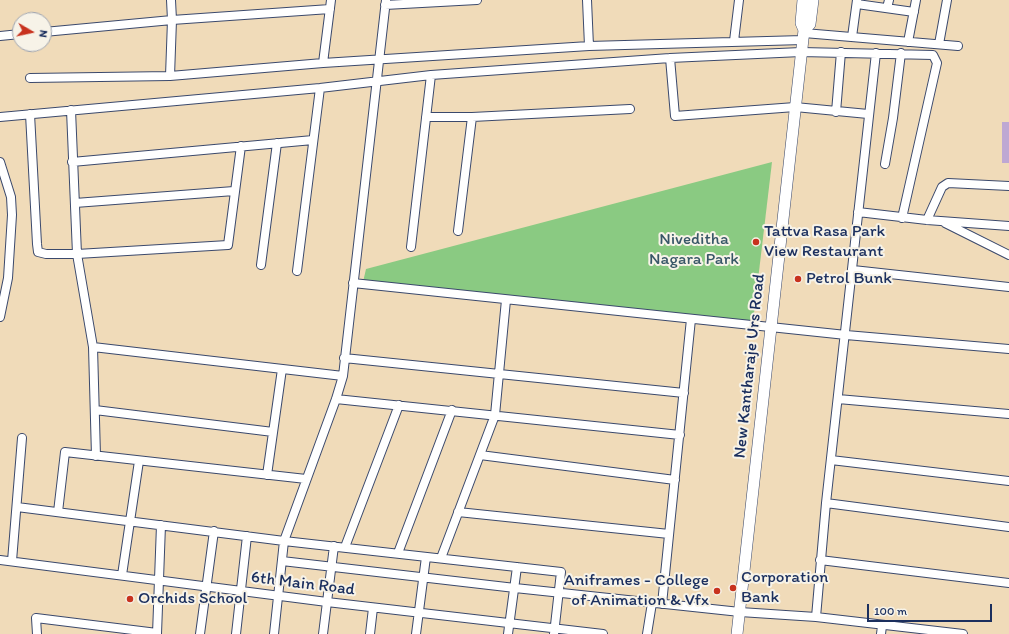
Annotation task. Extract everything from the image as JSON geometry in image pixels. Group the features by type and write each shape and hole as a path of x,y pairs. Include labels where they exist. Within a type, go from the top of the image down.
{"main road":[{"name":"New Kantharaje Urs Road","path":"803,0 801,23 804,34"},
{"name":"New Kantharaje Urs Road","path":"737,634 801,52 804,34 810,24 813,0"}],"street":[{"path":"170,76 172,0"},
{"path":"323,63 331,0"},
{"path":"274,634 284,541 336,399 342,376 385,3 477,0"},
{"path":"587,0 589,46"},
{"path":"734,41 739,0"},
{"path":"908,42 916,0"},
{"path":"939,44 947,0"},
{"path":"852,37 857,2 888,4 914,12"},
{"path":"52,31 172,20 330,9"},
{"path":"30,78 170,76 323,63 379,61 589,46 734,41 804,34 958,46"},
{"path":"0,36 12,35"},
{"path":"0,116 320,88 431,75 670,58 801,52 901,53 933,55 937,63 902,218"},
{"path":"836,112 841,52"},
{"path":"816,617 826,503 846,335 868,114 876,53"},
{"path":"885,164 893,118 901,53"},
{"path":"670,58 675,116 795,107 868,114"},
{"path":"411,247 431,75"},
{"path":"297,271 320,88"},
{"path":"426,117 472,117 630,109"},
{"path":"71,110 77,254 93,347 96,456"},
{"path":"30,114 38,252 46,254 77,254 228,245 241,146"},
{"path":"458,231 472,117"},
{"path":"72,162 313,140"},
{"path":"261,265 277,143"},
{"path":"0,162 11,197 0,317"},
{"path":"927,220 942,186 948,183 1009,186"},
{"path":"74,203 234,191"},
{"path":"858,212 902,218 1009,226"},
{"path":"941,221 1009,255"},
{"path":"853,270 1009,287"},
{"path":"353,283 846,335 1009,349"},
{"path":"440,558 495,415 506,300"},
{"path":"662,604 691,319"},
{"path":"93,347 342,376"},
{"path":"344,358 684,393"},
{"path":"267,475 282,369"},
{"path":"336,399 680,435"},
{"path":"838,399 1009,414"},
{"path":"345,548 399,405"},
{"path":"95,410 273,432"},
{"path":"398,554 452,410"},
{"path":"12,561 22,438"},
{"path":"58,512 65,452 306,479"},
{"path":"480,455 675,480"},
{"path":"122,575 139,460"},
{"path":"831,460 1009,481"},
{"path":"826,503 1009,527"},
{"path":"16,507 284,541 561,572 554,631"},
{"path":"458,512 669,534"},
{"path":"36,634 36,618 157,633 161,525"},
{"path":"200,634 214,532"},
{"path":"236,634 247,536"},
{"path":"323,634 334,546"},
{"path":"416,634 426,557"},
{"name":"6th Main Road","path":"0,560 373,608 510,623 554,631 601,634"},
{"path":"820,560 1009,583"},
{"path":"282,561 652,603 740,612 816,617 881,630 963,634"},
{"path":"508,634 518,567"},
{"path":"647,634 652,603"},
{"path":"370,634 373,608"}],"green space":[{"name":"Niveditha Nagara Park","path":"772,162 753,322 363,282 366,269"}],"building":[{"path":"1002,122 1009,122 1009,163 1002,163"}],"place":[{"name":"Tattva Rasa Park View Restaurant","path":"756,242"},
{"name":"Petrol Bunk","path":"798,279"},
{"name":"Corporation Bank","path":"733,588"},
{"name":"Aniframes - College of Animation & Vfx","path":"717,591"},
{"name":"Orchids School","path":"130,599"}]}
